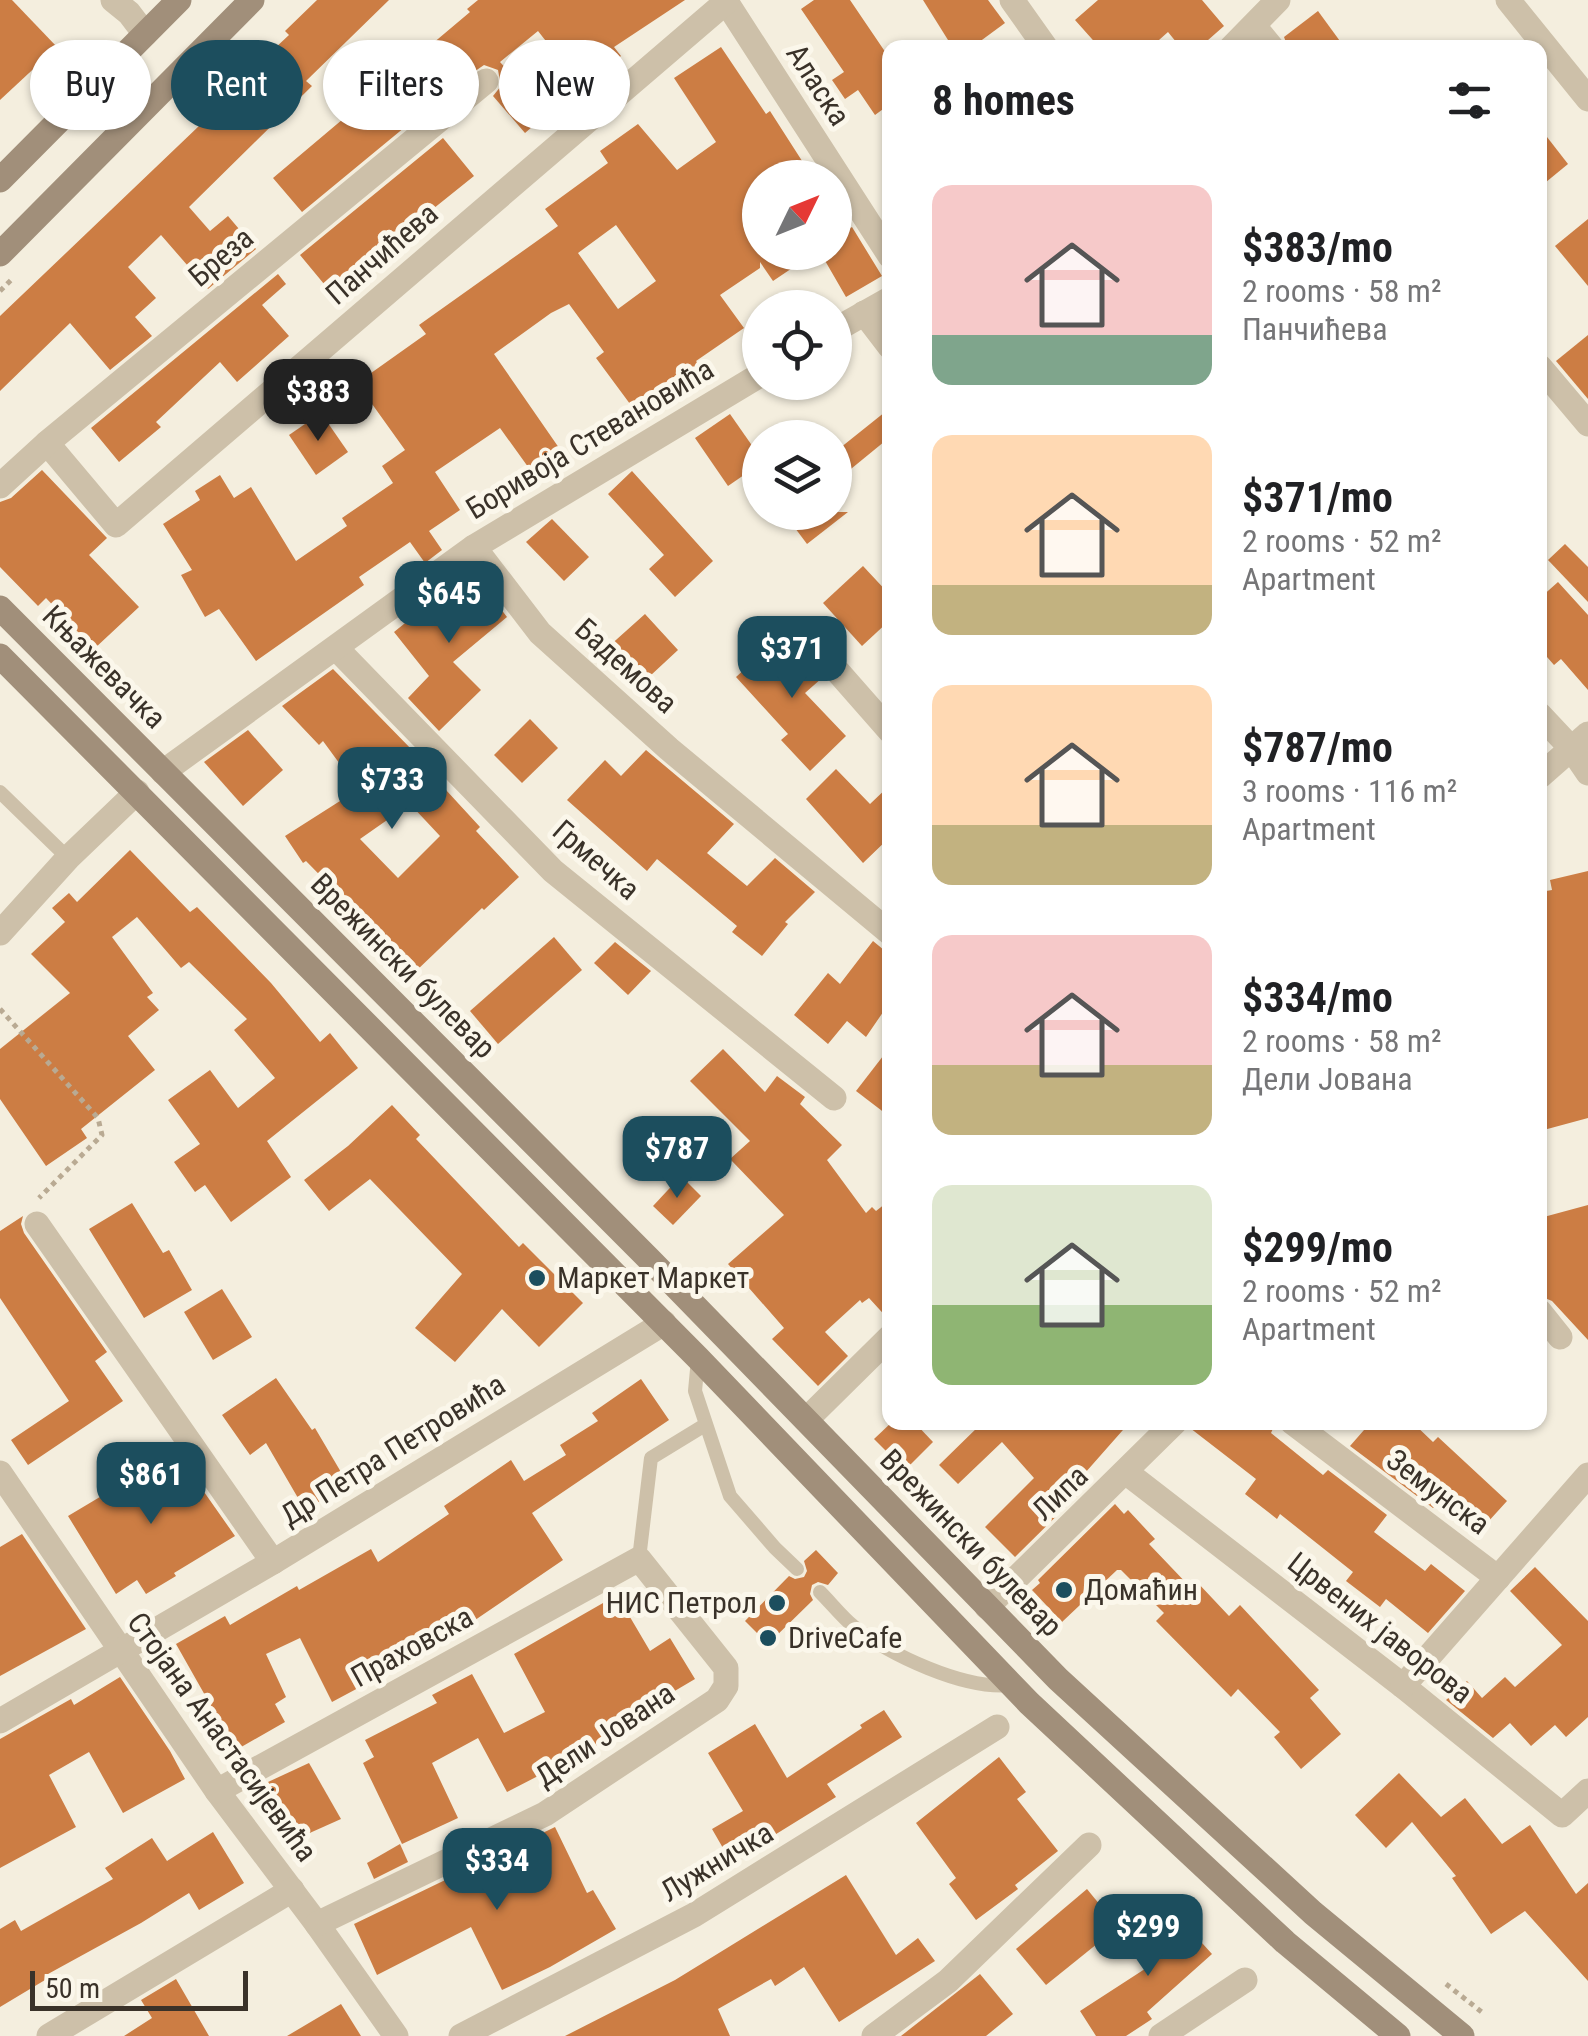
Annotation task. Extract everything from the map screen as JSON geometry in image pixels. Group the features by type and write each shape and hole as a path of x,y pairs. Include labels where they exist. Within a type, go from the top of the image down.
{"main road":[{"path":"0,180 179,0"},
{"path":"0,254 252,0"},
{"name":"Књажевачка","path":"0,608 162,772"},
{"path":"0,656 698,1358 1012,1685 1284,1942 1398,2036"},
{"name":"Врежински булевар","path":"162,772 1058,1679 1313,1913 1462,2036"}],"street":[{"path":"112,0 145,34"},
{"path":"1012,0 1040,40"},
{"path":"1239,40 1278,0"},
{"path":"1508,0 1541,40"},
{"name":"Аласка","path":"725,1 882,244"},
{"name":"Панчићева","path":"47,443 116,524 725,1"},
{"path":"1254,26 1265,40"},
{"path":"1547,48 1588,98"},
{"name":"Бреза","path":"0,486 486,81"},
{"path":"852,320 882,303"},
{"path":"864,313 882,336"},
{"path":"1547,374 1588,424"},
{"name":"Боривоја Стевановића","path":"162,772 474,547 742,387"},
{"name":"Бадемова","path":"474,547 540,632 670,749 882,926"},
{"name":"Грмечка","path":"336,648 553,870 834,1098"},
{"path":"832,665 882,722"},
{"path":"1547,720 1579,741 1588,773"},
{"path":"1547,770 1579,741"},
{"path":"0,932 136,792"},
{"path":"37,1224 273,1562"},
{"path":"1547,1321 1560,1337"},
{"name":"Др Петра Петровића","path":"0,1722 273,1562 664,1324"},
{"path":"806,1420 882,1345"},
{"name":"Липа","path":"987,1607 1167,1430"},
{"name":"Земунска","path":"1303,1430 1498,1578"},
{"name":"Стојана Анастасијевића","path":"0,1473 216,1791 396,2036"},
{"name":"Црвених јаворова","path":"1127,1473 1403,1686 1562,1816 1588,1791"},
{"name":"Земунска","path":"1403,1686 1588,1475"},
{"name":"Праховска","path":"216,1791 639,1559"},
{"name":"Дели Јована","path":"317,1924 545,1814 717,1700 726,1686 726,1668 639,1559"},
{"name":"Лужничка","path":"461,2036 694,1915 997,1727"},
{"path":"874,2036 948,1982 1089,1846"},
{"path":"49,2036 292,1890"},
{"path":"1161,2036 1245,1980"}],"lane":[{"path":"0,792 68,858"},
{"path":"698,1358 694,1391 730,1496 797,1568"},
{"path":"639,1559 650,1458 705,1425"},
{"path":"820,1592 852,1625 892,1651 985,1687 1012,1685"}],"path":[{"path":"0,1009 98,1118 102,1135 40,1196 33,1210 37,1224"}],"building":[{"path":"0,0 12,0 50,40 30,40 30,72 0,100"},
{"path":"317,0 389,0 348,40 323,40 323,64 306,81 312,86 303,95 303,40 284,40 289,35 285,31"},
{"path":"478,0 685,0 625,40 545,40 538,31 527,40 499,40 499,75 498,70 484,65 479,68 479,40 437,40 470,12 467,9"},
{"path":"814,0 850,0 882,47 882,110 875,115 858,90 845,99 832,80 844,72 801,9"},
{"path":"923,0 988,0 1005,23 982,40 948,40"},
{"path":"1098,0 1202,0 1224,26 1208,40 1174,40 1168,32 1159,40 1093,40 1075,20"},
{"path":"1318,11 1339,40 1285,40"},
{"path":"721,47 801,160 742,160 742,270 757,270 720,295 742,329 696,361 703,370 671,393 666,384 633,408 596,358 604,352 569,304 494,354 566,458 536,478 500,428 435,472 460,510 429,531 442,550 425,563 410,542 359,577 364,585 256,661 219,609 205,617 181,575 192,570 163,524 200,500 195,491 220,475 234,498 251,487 296,561 347,526 342,518 393,483 382,466 405,450 357,383 426,334 419,325 558,226 545,209 608,163 600,151 638,124 677,170 716,142 674,78","holes":["616,225 656,281 618,309 578,253"]},
{"path":"195,130 267,130 189,207 210,231 228,216 256,249 208,289 161,235 128,267 156,298 135,317 152,336 110,370 70,323 0,391 0,316"},
{"path":"330,130 401,130 302,212 273,178"},
{"path":"1547,137 1568,164 1547,181"},
{"path":"443,138 474,176 403,233 401,229 329,290 300,255"},
{"path":"1588,219 1588,286 1555,246"},
{"path":"852,227 882,276 852,294 852,290 842,290 830,270 852,270"},
{"path":"765,270 789,270 773,281"},
{"path":"278,274 286,284 262,305 289,336 237,382 220,362 156,422 161,427 119,462 91,428"},
{"path":"1588,335 1588,399 1556,361"},
{"path":"321,413 348,452 316,475 289,435"},
{"path":"730,414 742,431 742,476 728,486 695,438"},
{"path":"882,414 882,444 852,468 852,438"},
{"path":"42,470 107,538 89,555 139,607 94,649 46,598 38,606 0,567 0,502 11,498"},
{"path":"632,471 713,561 675,597 649,569 664,555 608,494"},
{"path":"552,519 589,557 564,581 526,542"},
{"path":"796,530 825,530 807,544"},
{"path":"1565,544 1588,567 1588,602 1548,560"},
{"path":"863,566 882,586 882,627 862,646 823,603"},
{"path":"471,570 507,617 453,662 481,690 439,731 408,698 429,676 394,632"},
{"path":"1558,582 1588,615 1588,690 1561,659 1554,665 1547,657 1547,592"},
{"path":"645,614 678,650 650,676 640,666 631,675 607,648"},
{"path":"783,634 822,678 805,693 846,736 810,771 781,740 788,734 736,677"},
{"path":"333,669 416,754 413,757 440,795 446,790 480,827 476,831 519,877 415,972 306,861 303,863 285,836 351,794 349,791 356,786 323,741 319,745 282,706","holes":["410,804 440,836 398,878 360,839"]},
{"path":"530,719 558,748 522,783 494,755"},
{"path":"248,730 283,770 243,806 204,762"},
{"path":"646,750 734,824 707,853 747,886 775,858 815,892 785,922 788,924 762,956 732,932 737,926 657,859 647,871 567,800 605,760 621,776"},
{"path":"836,769 870,804 882,793 882,845 863,863 806,799"},
{"path":"130,850 190,912 197,907 271,983 320,1042 330,1033 358,1068 267,1141 291,1177 231,1222 205,1185 195,1192 174,1162 200,1144 168,1100 210,1070 238,1108 275,1078 234,1030 247,1019 189,962 181,968 137,917 112,937 153,993 147,997 159,1010 128,1036 155,1070 81,1129 87,1138 46,1166 0,1099 0,1049 70,993 31,954 65,922 52,908 69,893 77,902"},
{"path":"1588,871 1588,1118 1547,1129 1547,891 1552,890 1550,880"},
{"path":"554,937 582,970 498,1044 470,1011"},
{"path":"873,941 882,948 882,1014 866,1037 847,1021 828,1044 794,1015 828,973 840,984"},
{"path":"615,942 651,971 628,995 594,963"},
{"path":"723,1049 765,1092 777,1076 805,1097 800,1104 842,1145 827,1160 866,1213 872,1207 876,1211 882,1206 882,1312 869,1298 862,1303 860,1300 825,1332 848,1356 818,1386 772,1339 784,1328 728,1264 784,1215 730,1159 750,1141 690,1081"},
{"path":"882,1057 882,1111 856,1091"},
{"path":"392,1105 420,1135 416,1139 519,1247 523,1243 583,1303 539,1347 502,1309 455,1362 415,1328 462,1274 370,1179 329,1211 304,1180"},
{"path":"681,1176 701,1196 673,1225 653,1206"},
{"path":"132,1203 163,1253 169,1250 192,1290 144,1318 89,1229"},
{"path":"1588,1205 1588,1340 1547,1299 1547,1216"},
{"path":"23,1216 24,1233 107,1352 95,1361 123,1401 28,1465 11,1440 69,1401 0,1298 0,1231"},
{"path":"222,1289 252,1337 213,1360 184,1312"},
{"path":"276,1378 312,1430 315,1428 348,1484 305,1510 266,1443 250,1455 222,1415"},
{"path":"641,1379 669,1420 532,1513 563,1560 409,1665 332,1702 300,1638 266,1654 286,1697 275,1704 285,1722 236,1750 176,1644 225,1616 230,1625 371,1549 378,1562 449,1514 444,1506 511,1460 524,1481 566,1455 560,1445 598,1421 592,1413"},
{"path":"884,1430 922,1430 933,1442 905,1470 874,1439"},
{"path":"975,1430 1123,1430 1085,1473 1093,1480 1015,1557 985,1527 1034,1478 1002,1442 958,1484 939,1465"},
{"path":"1193,1430 1272,1430 1271,1433 1323,1475 1328,1470 1387,1515 1374,1532 1425,1571 1431,1564 1465,1591 1428,1633 1386,1599 1380,1607 1346,1581 1353,1572 1280,1514 1277,1519 1245,1494 1256,1479"},
{"path":"1364,1430 1420,1430 1433,1442 1438,1437 1507,1501 1477,1534 1440,1501 1433,1508 1350,1446"},
{"path":"176,1452 235,1536 146,1594 137,1580 116,1594 68,1516 115,1488 117,1491"},
{"path":"1115,1504 1124,1514 1128,1510 1155,1539 1149,1544 1191,1588 1197,1582 1229,1616 1240,1605 1319,1690 1310,1698 1341,1734 1301,1769 1274,1737 1280,1732 1238,1689 1231,1697 1156,1621 1164,1613 1121,1570 1062,1622 1032,1590"},
{"path":"22,1534 86,1629 0,1676 0,1547"},
{"path":"816,1550 838,1573 828,1585 812,1585 813,1600 768,1644 745,1621 789,1576 804,1577 804,1561"},
{"path":"1535,1567 1588,1621 1588,1717 1566,1737 1555,1725 1531,1746 1510,1723 1493,1738 1446,1700 1467,1681 1482,1698 1505,1677 1515,1687 1562,1645 1510,1591"},
{"path":"617,1595 650,1651 670,1638 695,1679 629,1718 633,1727 507,1792 478,1738 432,1763 458,1818 402,1844 363,1763 374,1757 365,1740 437,1703 432,1695 472,1674 504,1733 545,1712 514,1654"},
{"path":"120,1677 185,1779 123,1813 89,1752 49,1775 76,1827 0,1868 0,1739 71,1699 74,1705"},
{"path":"884,1710 902,1737 827,1784 836,1797 731,1862 712,1829 743,1811 708,1753 755,1724 787,1778"},
{"path":"999,1757 1026,1792 1017,1799 1058,1851 1015,1885 1018,1889 976,1920 949,1884 956,1878 916,1823"},
{"path":"309,1763 341,1819 294,1840 268,1782"},
{"path":"1399,1773 1441,1817 1465,1798 1502,1844 1530,1825 1576,1894 1588,1883 1588,1981 1525,1911 1491,1934 1452,1878 1456,1876 1412,1822 1386,1848 1355,1815"},
{"path":"555,1827 587,1893 593,1890 616,1929 502,1990 471,1927 377,1975 354,1924"},
{"path":"213,1832 244,1883 199,1910 189,1893 48,1974 50,1977 0,2007 0,1929 15,1920 21,1931 113,1879 105,1868 152,1838 167,1861"},
{"path":"400,1844 408,1862 374,1879 367,1863"},
{"path":"846,1875 896,1955 918,1938 935,1961 839,2022 804,1967 775,1986 771,1979 718,2009 730,2036 565,2036 675,1980"},
{"path":"1087,1889 1118,1927 1046,1985 1016,1949"},
{"path":"1173,1911 1212,1954 1147,2012 1152,2019 1126,2036 1096,2036 1080,2011 1151,1965 1134,1946"},
{"path":"980,1974 1013,2014 986,2036 901,2036"},
{"path":"176,1979 209,2036 124,2036 152,2018 141,2000"},
{"path":"341,2004 361,2036 287,2036"}],"place":[{"name":"Маркет Маркет","path":"537,1278"},
{"name":"Домаћин","path":"1064,1590"},
{"name":"НИС Петрол","path":"777,1603"},
{"name":"DriveCafe","path":"768,1638"}]}
